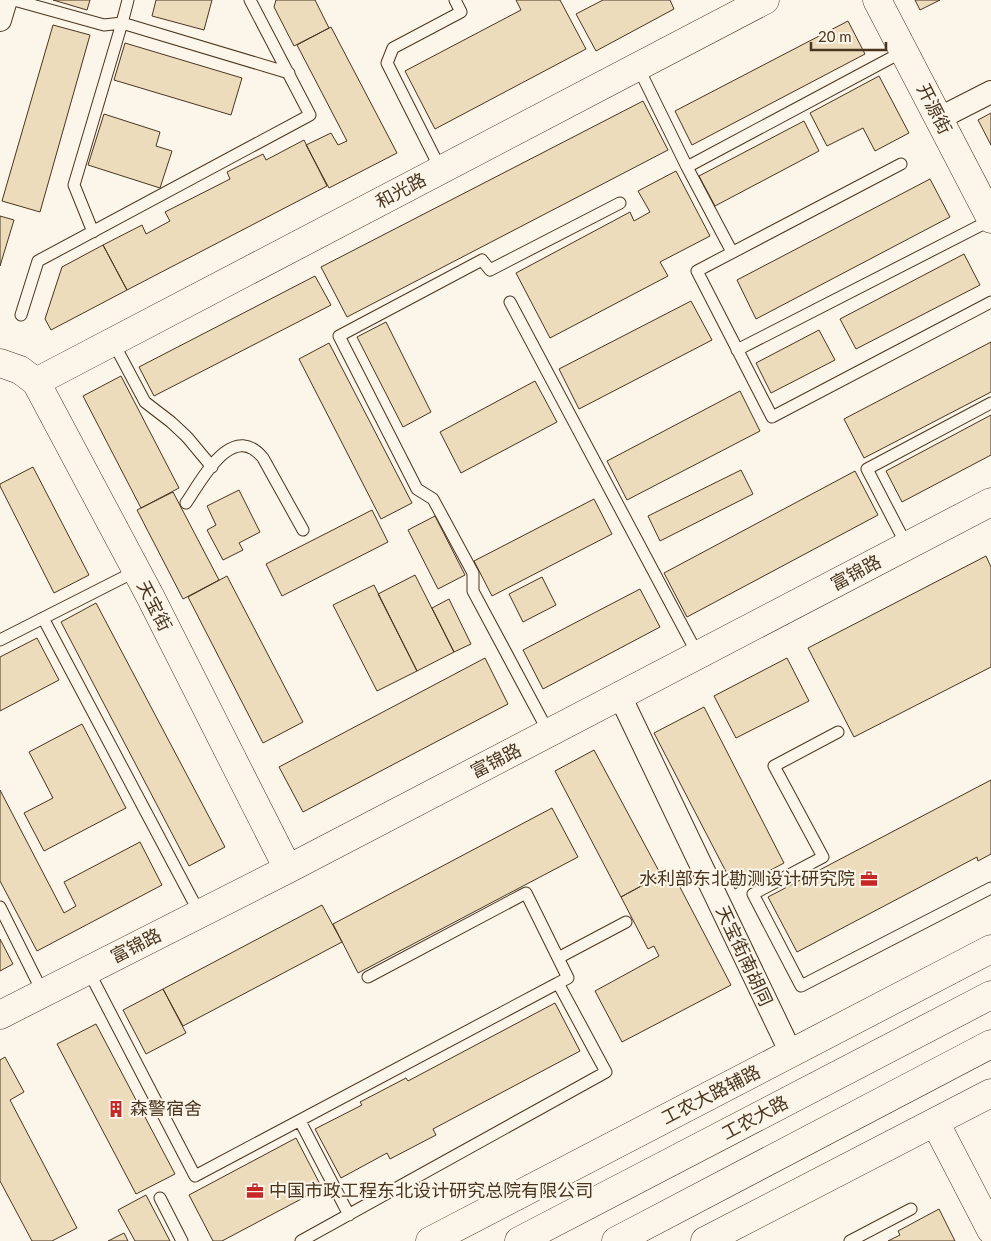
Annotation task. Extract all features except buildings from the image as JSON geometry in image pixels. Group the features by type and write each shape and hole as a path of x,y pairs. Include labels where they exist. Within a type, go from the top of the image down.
{"street":[{"path":"0,20 6,0"},
{"name":"和光路","path":"36,382 765,0"},
{"name":"开源街","path":"877,0 938,120 989,210"},
{"path":"938,120 991,92"},
{"name":"天宝街","path":"0,363 20,370 36,382 136,571 288,869"},
{"name":"富锦路","path":"0,1015 288,869 907,546 989,509"},
{"name":"天宝街南胡同","path":"620,696 791,1054"},
{"name":"工农大路辅路","path":"430,1241 991,949"},
{"name":"工农大路","path":"519,1241 991,995"},
{"path":"616,1241 991,1044"},
{"path":"706,1241 991,1093"},
{"path":"935,1122 991,1230"}],"lane":[{"path":"14,0 104,26 122,23 289,73"},
{"path":"93,232 74,185 128,0"},
{"path":"21,315 38,261 310,116 250,0"},
{"path":"441,170 386,63 393,48 462,12 455,0"},
{"path":"687,167 904,51"},
{"path":"638,67 687,167 732,252"},
{"path":"901,164 697,271 772,417 991,302"},
{"path":"549,734 472,592 473,573 433,499 418,489 339,336 482,260 490,270 620,203"},
{"path":"737,350 989,210"},
{"path":"510,302 698,655"},
{"path":"113,342 145,402 187,437 212,467"},
{"path":"907,546 866,469 991,404"},
{"path":"186,503 212,467 228,449 243,445 256,450 263,458 303,530"},
{"path":"0,640 136,571"},
{"path":"43,618 200,914"},
{"path":"838,732 774,766 823,857 753,894 801,986 991,888"},
{"path":"88,970 195,1176 568,978 526,893 368,977"},
{"path":"0,907 43,993"},
{"path":"558,958 626,922"},
{"path":"305,1240 606,1072 558,983"},
{"path":"300,1121 349,1214"},
{"path":"160,1198 182,1241"},
{"path":"850,1241 910,1209"}],"place":[{"name":"水利部东北勘测设计研究院","path":"869,879"},
{"name":"森警宿舍","path":"116,1109"},
{"name":"中国市政工程东北设计研究总院有限公司","path":"255,1191"}]}
